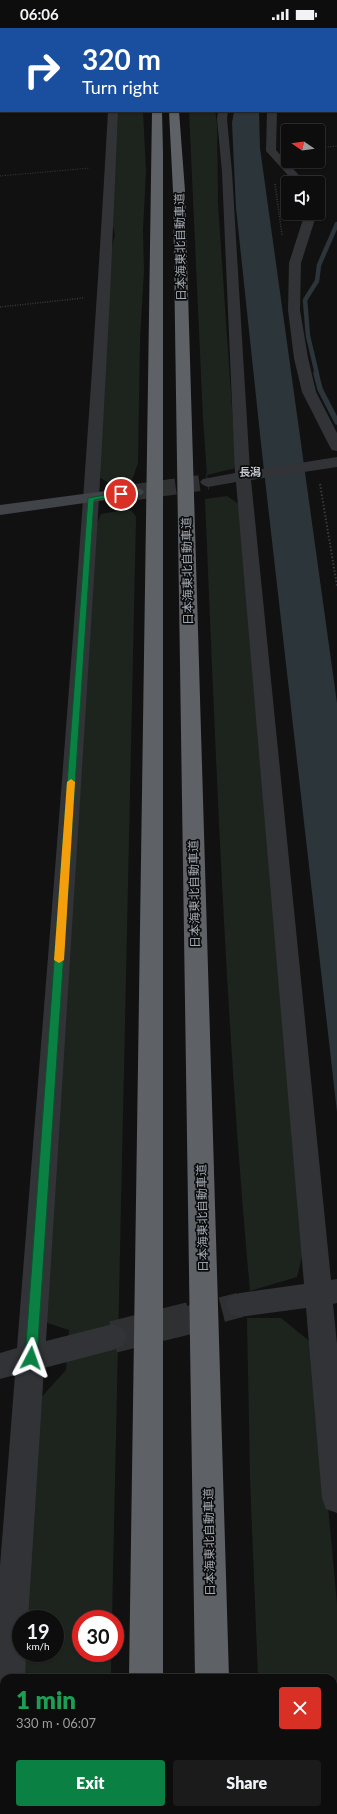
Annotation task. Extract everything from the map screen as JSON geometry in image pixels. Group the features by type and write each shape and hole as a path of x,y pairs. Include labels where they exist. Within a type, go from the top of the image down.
{"highway":[{"name":"日本海東北自動車道","path":"146,1674 158,153 157,112"},
{"name":"日本海東北自動車道","path":"174,112 179,199 212,1674"}],"street":[{"path":"8,1674 91,498 104,296 113,112"},
{"path":"223,112 222,119 227,172 246,476 327,1292 337,1498"},
{"path":"272,112 271,150 295,176"},
{"path":"309,220 295,263 294,310 309,392 337,447"},
{"path":"208,482 246,476 311,474 337,462"},
{"path":"0,510 136,492"},
{"path":"240,1305 327,1292"},
{"path":"0,1366 113,1337"}],"path":[{"path":"325,147 337,146"},
{"path":"271,150 284,252 295,263"},
{"path":"0,176 111,166"},
{"path":"0,307 104,296"},
{"path":"311,474 321,485 337,586"}],"shaded area":[{"path":"115,112 143,112 146,171 143,230 144,271 140,338 138,463 131,483 114,486 97,476 110,255 115,235 111,218"},
{"path":"189,112 215,112 217,123 218,204 236,468 207,475"},
{"path":"234,112 259,112 260,148 337,703 337,1112 262,453 236,208 232,123"},
{"path":"227,496 242,506 308,1233 297,1277 250,1291 234,1093 228,994 205,499"},
{"path":"131,510 136,517 112,1610 72,1610 72,1662 111,1662 111,1674 0,1674 17,1424 66,1370 69,1330 23,1315 94,530 101,514"},
{"path":"247,1318 281,1318 313,1344 337,1604 337,1674 258,1674 250,1478"}],"waterway":[{"path":"317,374 308,336 305,300 317,281 319,265 337,224"},
{"path":"316,373 320,389 337,422"}],"tunnel":[{"path":"136,492 208,482"},
{"path":"187,1319 240,1305"},
{"path":"113,1337 187,1319"}],"slow traffic":[{"path":"59,960 71,782"}],"district":[{"name":"長潟","path":"250,471"}],"route":[{"path":"31,1358 91,498 121,494"}]}
